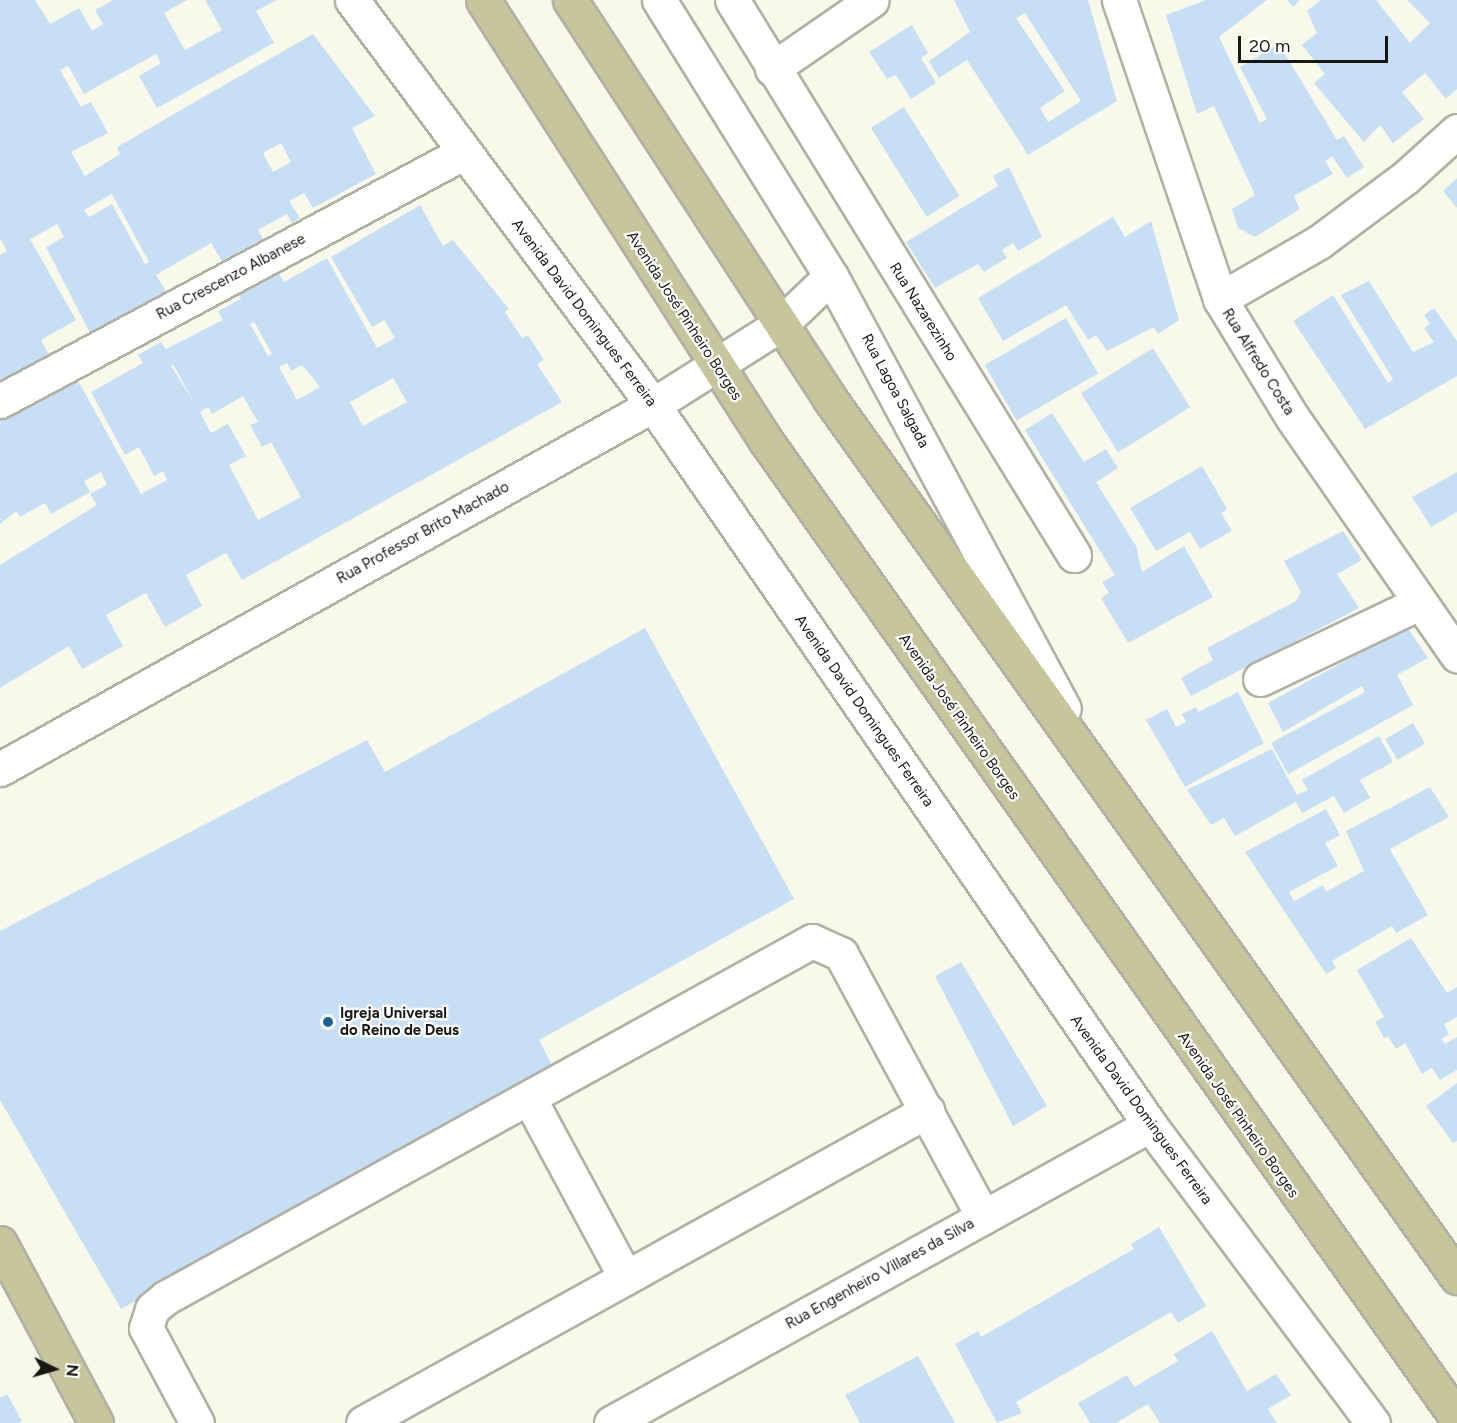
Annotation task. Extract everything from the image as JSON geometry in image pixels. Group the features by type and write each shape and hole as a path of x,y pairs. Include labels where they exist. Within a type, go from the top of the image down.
{"main road":[{"name":"Avenida José Pinheiro Borges","path":"483,0 715,367 1359,1288 1457,1418"},
{"path":"570,0 781,324 1110,794 1457,1277"},
{"path":"0,1243 96,1423"}],"street":[{"name":"Avenida David Domingues Ferreira","path":"352,0 463,153 653,405 1150,1125 1373,1423"},
{"name":"Rua Lagoa Salgada","path":"659,0 831,276 1110,794"},
{"name":"Rua Nazarezinho","path":"732,0 772,69 1074,555"},
{"path":"772,69 872,0"},
{"name":"Rua Alfredo Costa","path":"1119,0 1220,299 1419,603 1457,655"},
{"path":"1220,299 1319,242 1405,178 1457,131"},
{"name":"Rua Crescenzo Albanese","path":"0,401 463,153"},
{"name":"Rua Professor Brito Machado","path":"0,769 653,405 781,324 831,276"},
{"path":"1260,679 1419,603"},
{"path":"197,1423 146,1328 152,1310 812,941 841,954 983,1217"},
{"path":"529,1098 626,1278"},
{"path":"363,1423 927,1111"},
{"name":"Rua Engenheiro Villares da Silva","path":"611,1423 1150,1125"}],"building":[{"path":"0,0 35,0 50,24 79,8 92,31 103,24 95,10 113,0 187,0 164,13 185,50 222,30 205,0 277,0 256,11 274,43 157,108 139,76 161,63 156,54 84,94 68,66 60,70 81,107 91,102 108,133 71,152 85,176 120,154 117,147 313,34 375,116 352,128 376,174 313,208 304,193 289,201 300,218 292,223 287,214 258,230 263,239 222,261 211,243 156,275 166,291 90,333 46,247 64,237 57,224 30,239 76,320 41,340 49,355 0,382 0,255 7,251 0,238","holes":["281,143 291,162 273,172 263,153","112,194 149,262 145,264 112,204 89,217 84,210"]},
{"path":"954,0 1088,0 1117,101 1028,155 967,60 939,78 929,61 970,32","holes":["1025,13 1081,101 1048,122 1040,108 1065,91 1016,18"]},
{"path":"1206,0 1267,0 1219,37 1260,123 1267,119 1240,67 1279,44 1337,140 1344,136 1364,167 1347,178 1332,156 1325,161 1333,174 1294,196 1300,209 1255,237 1238,228 1232,209 1255,195 1214,106 1197,114 1166,15"},
{"path":"1287,0 1300,0 1293,7"},
{"path":"1321,0 1376,0 1410,43 1430,23 1407,0 1457,0 1457,89 1446,99 1425,73 1402,92 1424,119 1393,143 1380,125 1364,142 1314,83 1325,74 1302,45 1317,33 1307,11"},
{"path":"912,25 928,53 921,58 936,83 911,99 896,75 887,79 869,52"},
{"path":"904,107 960,196 927,217 871,128"},
{"path":"1009,167 1042,237 1018,251 1013,243 1002,250 1007,258 984,272 978,264 935,288 906,242 998,186 993,176"},
{"path":"1457,178 1457,208 1443,191"},
{"path":"420,205 443,246 453,240 509,309 505,312 522,338 528,335 544,360 537,364 562,402 242,580 226,553 186,575 202,606 165,627 146,593 106,615 123,646 82,669 69,646 0,688 0,565 97,505 90,494 107,485 101,472 84,481 90,492 51,514 45,503 20,517 16,511 0,524 0,412 77,379 141,494 167,480 163,471 154,476 139,447 125,455 91,392 143,363 138,355 161,342 166,349 223,320 218,311 241,299 237,291 276,269 284,282 327,258 377,348 395,338 384,320 372,327 331,257","holes":["254,322 272,354 268,356 250,324","287,363 291,371 302,365 320,387 297,400 279,367","173,364 195,404 171,366","393,378 407,402 363,426 350,402","243,396 258,422 250,425 262,447 271,442 301,497 258,520 229,465 246,456 228,424 211,433 200,412 208,407 212,414"]},
{"path":"1113,217 1125,237 1151,221 1179,320 1158,334 1154,327 1107,351 1096,335 1088,340 1066,305 1003,341 978,298"},
{"path":"1369,281 1413,352 1434,342 1424,328 1430,324 1424,315 1434,308 1457,341 1457,376 1365,429 1293,321 1333,295 1388,383 1393,379 1341,295"},
{"path":"1066,318 1098,373 1017,420 985,365"},
{"path":"1153,348 1190,407 1118,452 1081,393"},
{"path":"1052,413 1084,462 1106,449 1118,468 1096,482 1136,546 1142,572 1184,546 1213,597 1128,643 1101,598 1109,593 1102,582 1115,575 1025,430"},
{"path":"1202,466 1227,509 1221,513 1232,531 1200,549 1190,532 1156,551 1130,508"},
{"path":"1457,472 1457,512 1431,527 1412,497"},
{"path":"1343,531 1362,560 1337,574 1359,608 1191,696 1181,678 1213,660 1207,648 1296,601 1301,592 1284,561"},
{"path":"1407,627 1428,658 1397,675 1413,705 1288,774 1271,743 1365,692 1362,686 1283,732 1268,703"},
{"name":"Igreja Universal do Reino de Deus","path":"645,628 794,899 539,1040 554,1069 121,1309 0,1100 0,931 367,740 385,772"},
{"path":"1238,692 1264,743 1185,787 1146,720 1167,709 1176,727 1186,722 1182,714 1196,707 1198,712"},
{"path":"1413,723 1425,744 1397,760 1385,739"},
{"path":"1379,736 1393,762 1360,780 1370,798 1344,813 1334,796 1302,813 1296,802 1235,836 1224,818 1211,825 1187,790 1272,749 1297,795 1308,790 1302,780"},
{"path":"1430,787 1449,817 1390,849 1428,915 1396,933 1392,926 1332,961 1336,968 1326,974 1245,852 1326,809 1340,835 1325,843 1338,866 1289,892 1294,901 1323,885 1326,892 1364,871 1346,831"},
{"path":"1411,938 1447,993 1457,987 1457,1017 1444,1024 1449,1034 1441,1039 1445,1044 1457,1037 1457,1070 1440,1080 1432,1068 1422,1074 1405,1043 1396,1049 1388,1036 1384,1038 1375,1022 1384,1017 1357,970"},
{"path":"961,962 1047,1106 1013,1126 935,976"},
{"path":"1457,1083 1457,1141 1453,1143 1426,1106"},
{"path":"1159,1227 1206,1306 1178,1323 1171,1312 1016,1402 1022,1413 997,1423 955,1344 978,1331 981,1337 1134,1249 1131,1244"},
{"path":"1212,1331 1247,1391 1276,1374 1291,1395 1268,1409 1277,1423 1160,1423 1148,1404 1116,1423 1090,1423 1078,1403 1127,1375 1134,1387 1178,1361 1174,1354"},
{"path":"918,1356 955,1423 860,1423 845,1395"},
{"path":"7,1394 22,1421 18,1423 0,1423 0,1398"}],"place":[{"name":"Igreja Universal do Reino de Deus","path":"328,1022"}]}
